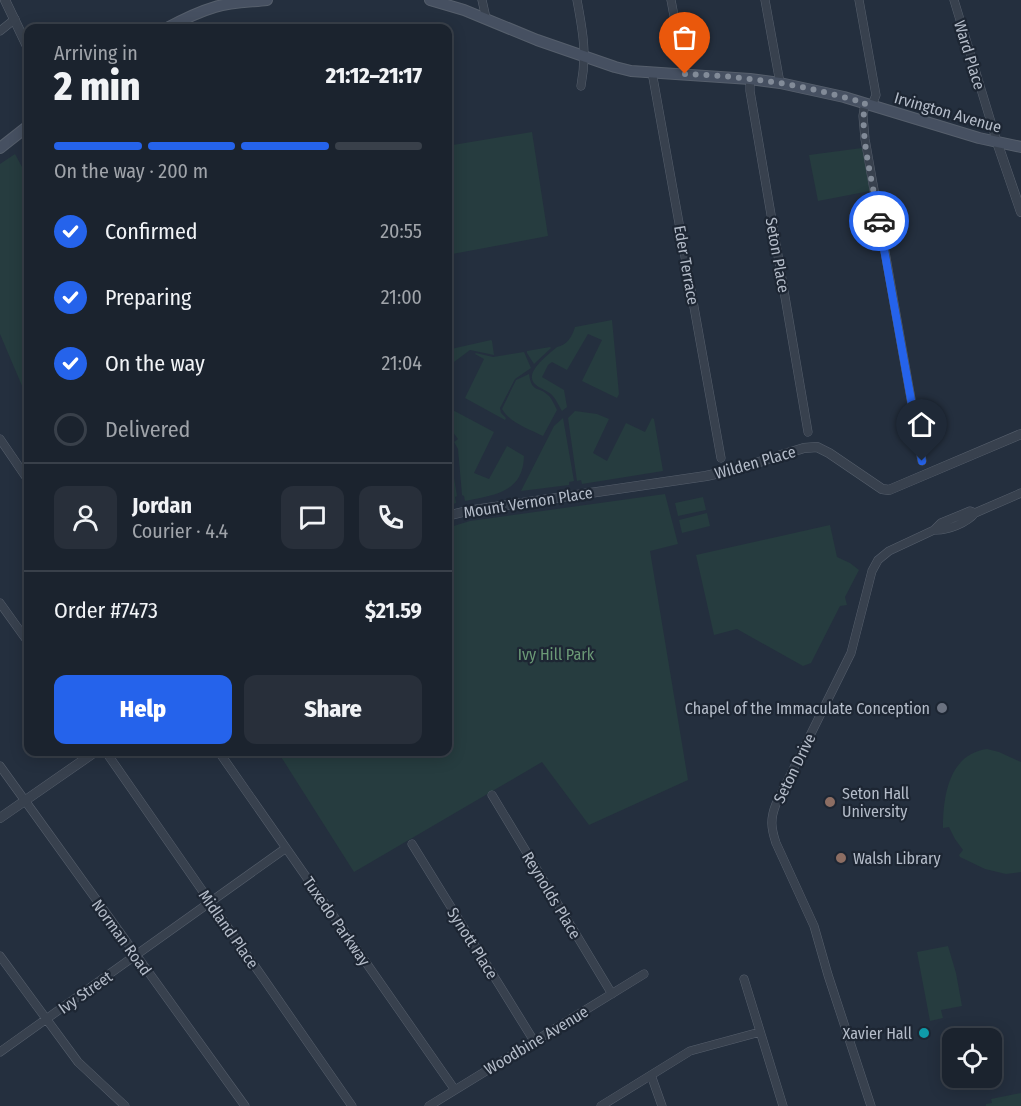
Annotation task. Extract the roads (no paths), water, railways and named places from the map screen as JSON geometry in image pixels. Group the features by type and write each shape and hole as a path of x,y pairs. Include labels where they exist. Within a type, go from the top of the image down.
{"main road":[{"path":"174,24 215,7 267,0"},
{"name":"Irvington Avenue","path":"430,0 486,18 537,40 631,71 780,83 821,91 1021,147"},
{"path":"0,148 24,129"}],"street":[{"path":"5,0 24,39"},
{"path":"482,0 486,18"},
{"path":"578,0 585,40 581,86"},
{"path":"671,0 685,74"},
{"path":"765,0 780,83"},
{"path":"860,0 876,95 868,104 863,116 865,139 922,461"},
{"name":"Ward Place","path":"954,0 1021,212"},
{"path":"0,31 15,20"},
{"name":"Eder Terrace","path":"652,72 722,458"},
{"name":"Seton Place","path":"750,79 750,91 808,432"},
{"name":"Wilden Place","path":"609,489 715,474 804,448 817,447 882,489 889,490 1021,434"},
{"path":"0,439 24,474"},
{"name":"Mount Vernon Place","path":"452,515 609,489"},
{"name":"Seton Drive","path":"871,1106 814,927 771,831 771,818 851,653 872,571 881,556 934,530 941,523 970,511 975,513 1021,492"},
{"path":"0,603 24,636"},
{"path":"0,818 89,756"},
{"name":"Midland Place","path":"109,756 352,1106"},
{"name":"Tuxedo Parkway","path":"222,756 454,1090"},
{"name":"Norman Road","path":"0,766 244,1106"},
{"name":"Reynolds Place","path":"492,795 612,994"},
{"name":"Synott Place","path":"412,844 534,1041"},
{"name":"Ivy Street","path":"0,1052 286,848"},
{"path":"0,956 78,1062 125,1106"},
{"name":"Woodbine Avenue","path":"429,1106 644,974"},
{"path":"744,979 783,1106"},
{"path":"601,1106 690,1051 760,1032"},
{"path":"651,1075 663,1106"}],"place":[{"name":"Chapel of the Immaculate Conception","path":"942,708"},
{"name":"Seton Hall University","path":"830,802"},
{"name":"Walsh Library","path":"841,858"},
{"name":"Xavier Hall","path":"924,1033"}],"park label":[{"name":"Ivy Hill Park","path":"556,654"}]}
